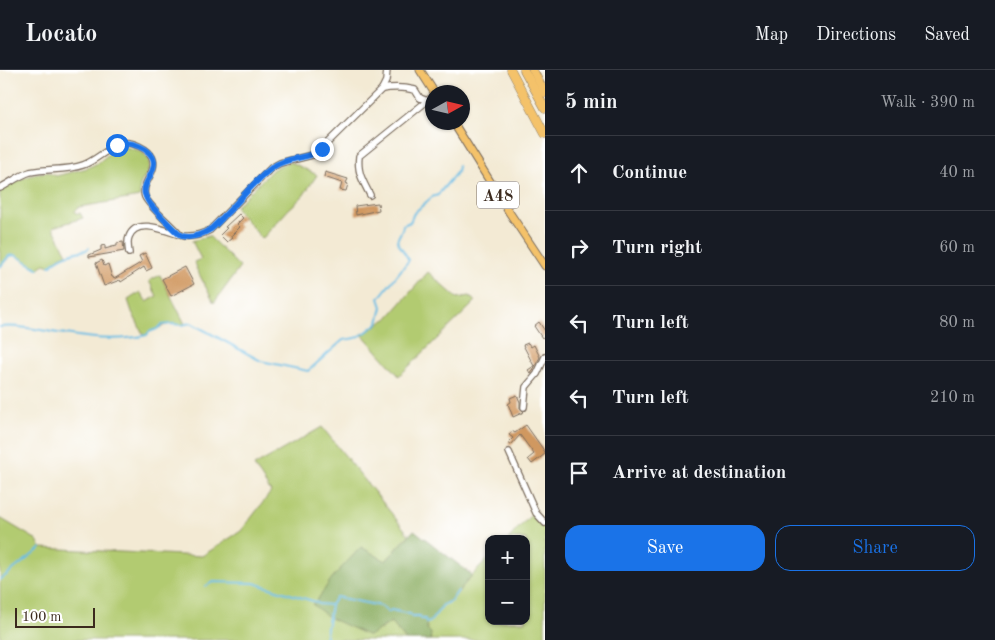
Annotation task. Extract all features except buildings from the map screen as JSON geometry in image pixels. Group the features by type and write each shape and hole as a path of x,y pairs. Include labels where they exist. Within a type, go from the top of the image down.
{"highway":[{"path":"510,70 545,134"},
{"path":"524,70 545,108"},
{"path":"533,70 545,93"}],"main road":[{"path":"420,70 430,85"},
{"name":"A48","path":"458,130 545,266"}],"lane":[{"path":"128,252 129,236 138,227 151,226 188,236 195,236 210,230 276,165 316,154 382,89 386,81 387,70"},
{"path":"382,89 404,87 415,90 420,98 425,98"},
{"path":"370,195 359,175 359,156 425,103"},
{"path":"0,188 28,173 82,166 117,145 126,142 142,148 152,156 154,163 144,191 145,196 150,204 180,235"},
{"path":"524,407 526,387 537,374 545,356"},
{"path":"509,452 536,514 545,523"}],"green space":[{"path":"124,147 143,153 149,160 148,171 140,185 140,197 79,207 75,211 77,214 80,213 83,218 53,227 67,254 58,258 50,266 45,264 39,269 15,255 10,256 0,267 0,190 26,177 39,173 47,172 56,176 87,168 98,163 111,152"},
{"path":"291,162 317,175 303,196 262,239 235,207 272,170"},
{"path":"209,236 240,267 214,303 196,268 194,262 201,259 192,241"},
{"path":"428,272 457,298 470,296 475,302 399,376 362,334 387,319"},
{"path":"160,275 185,324 165,325 150,331 144,336 128,300 140,292 147,302 157,296 149,281"},
{"path":"322,427 409,535 386,561 380,630 391,622 406,640 0,640 0,518 37,540 41,548 202,556 241,531 271,492 254,466"},
{"path":"532,514 545,528 545,640 430,640 426,623 430,622 443,605 451,600 485,562 485,625 530,625 530,535 512,535"},
{"path":"414,530 472,575 451,601 443,605 430,622 426,623 427,629 431,633 430,640 406,640 391,622 369,636 330,618 312,604 316,602 332,578 361,547 386,561"}],"waterway":[{"path":"0,327 117,339 147,335 162,325 191,323 261,361 308,371 343,340 356,338 378,323 382,307 379,298 409,260 397,241 403,225 410,222 414,213 432,197 438,195 457,172 458,166"},
{"path":"50,266 62,257 89,248"},
{"path":"0,267 9,256 15,255 39,269"},
{"path":"0,580 41,548"},
{"path":"206,586 213,582 254,583 319,604 331,605 336,597 381,606 388,612 391,610 412,616 420,616 421,619 425,619 426,623 430,622 443,605 451,601 458,591"},
{"path":"325,640 331,605"}],"route":[{"path":"117,145 126,142 136,145 149,153 154,163 152,174 144,191 145,196 148,202 183,236 195,236 210,230 266,173 280,162 316,154 322,149"}]}
